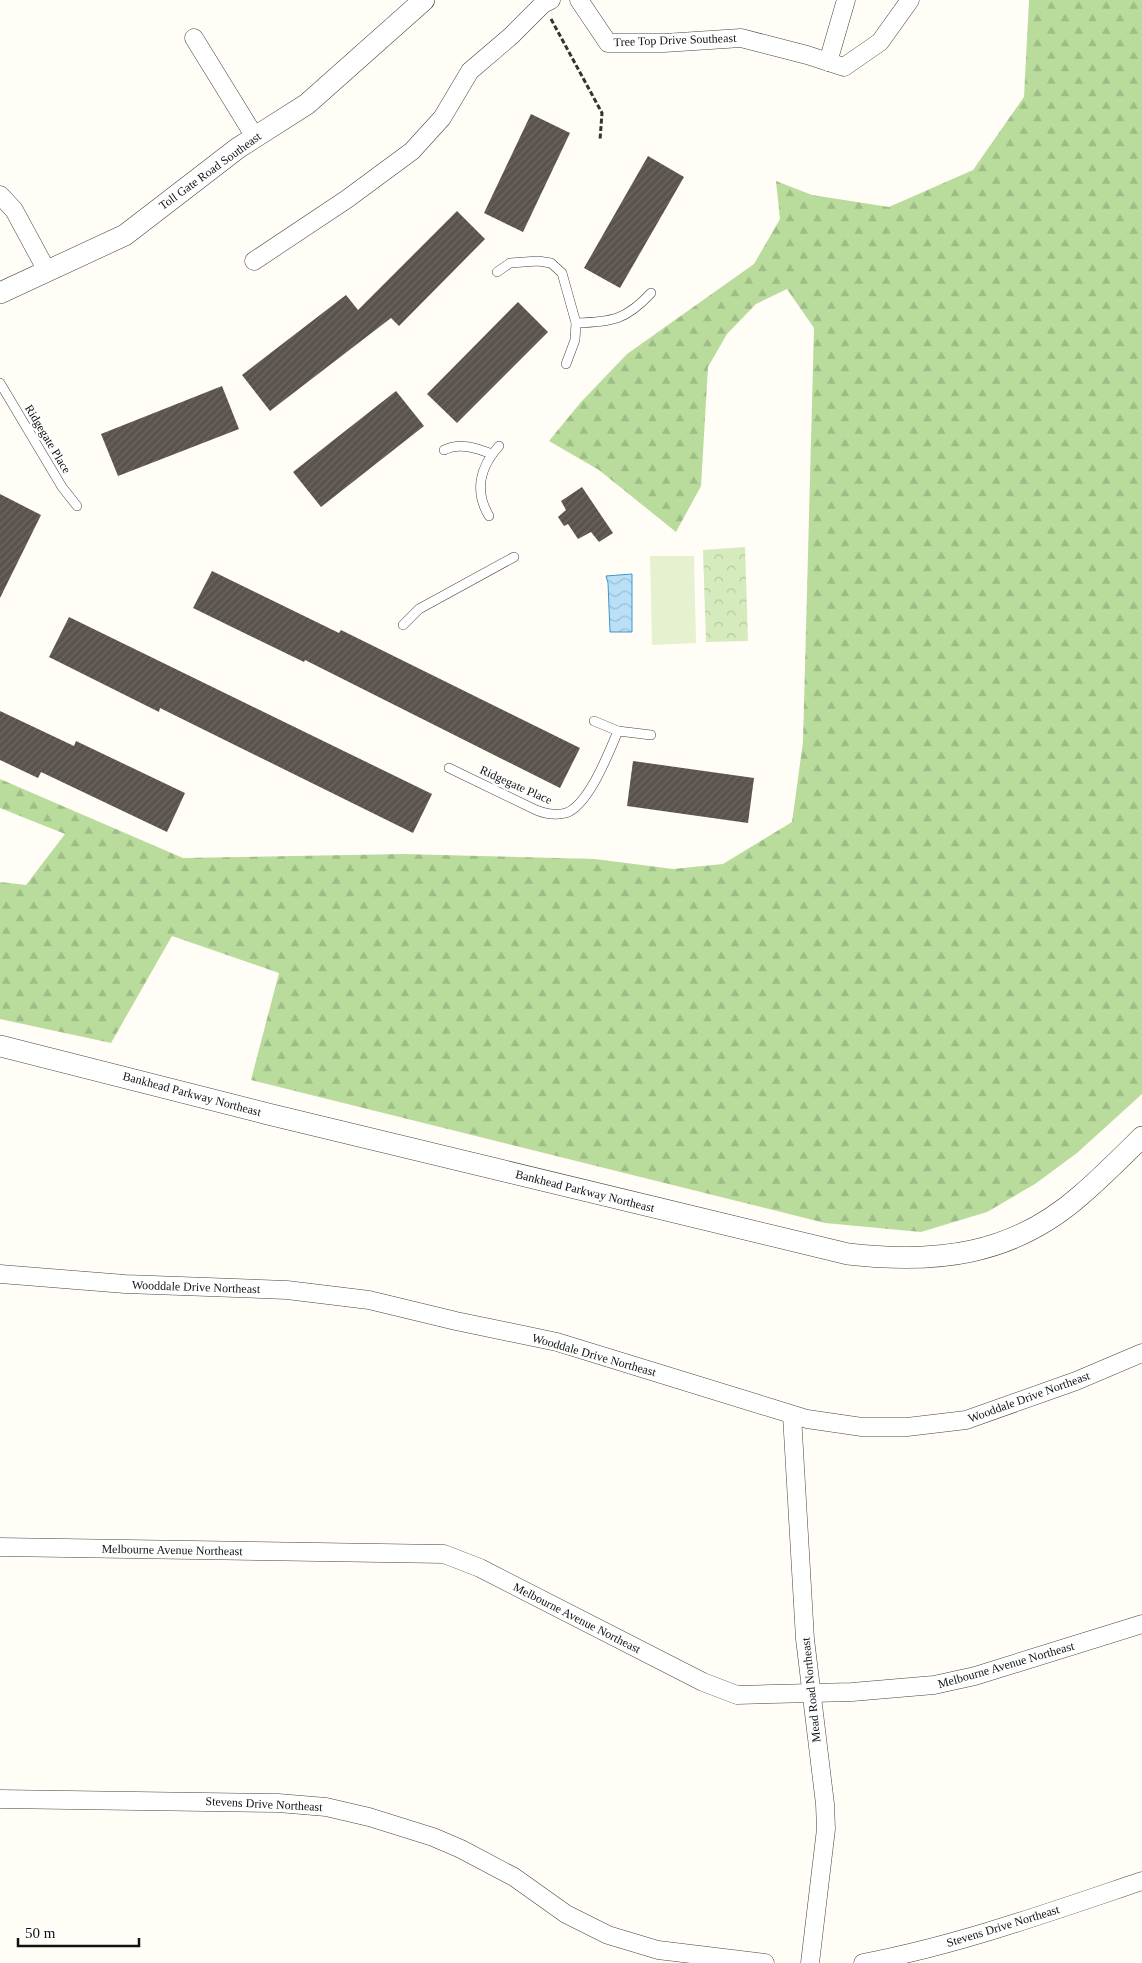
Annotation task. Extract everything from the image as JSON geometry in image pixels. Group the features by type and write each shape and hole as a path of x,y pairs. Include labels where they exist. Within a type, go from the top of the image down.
{"street":[{"name":"Toll Gate Road Southeast","path":"0,293 125,235 255,137 307,104 424,0"},
{"name":"Tree Top Drive Southeast","path":"579,0 608,43 664,43 741,38 844,67 880,42 910,0"},
{"path":"828,62 846,0"},
{"path":"254,261 347,199 412,151 442,118 470,71 511,36 545,1"},
{"path":"194,38 255,137"},
{"path":"0,195 14,210 47,271"},
{"name":"Bankhead Parkway Northeast","path":"0,1046 848,1254 892,1259 927,1259 962,1255 988,1248 1022,1235 1051,1218 1080,1196 1142,1137"},
{"name":"Wooddale Drive Northeast","path":"0,1274 125,1284 287,1290 369,1300 557,1342 792,1415 862,1427 907,1427 966,1420 1076,1381 1142,1353"},
{"name":"Mead Road Northeast","path":"792,1415 797,1534 811,1693 825,1804 826,1829 810,1963"},
{"name":"Melbourne Avenue Northeast","path":"0,1547 444,1554 480,1568 703,1682 738,1695 852,1692 934,1685 975,1676 1142,1624"},
{"name":"Stevens Drive Northeast","path":"0,1799 259,1802 326,1807 369,1817 433,1837 461,1849 514,1877 566,1914 608,1935 658,1950 764,1963"},
{"name":"Stevens Drive Northeast","path":"863,1963 899,1956 1008,1926 1142,1881"}],"lane":[{"path":"496,272 510,263 552,263 562,273 576,323 575,340 566,364"},
{"path":"576,323 618,319 636,310 651,293"},
{"name":"Ridgegate Place","path":"0,383 62,487 77,506"},
{"path":"444,450 451,446 471,446 492,454"},
{"path":"489,516 480,495 480,481 484,467 499,446"},
{"path":"403,625 419,608 514,557"},
{"path":"594,721 618,731 651,735"},
{"name":"Ridgegate Place","path":"449,768 536,810 550,815 568,812 582,800 595,780 618,731"}],"path":[{"path":"545,1 602,113 600,140"}],"green space":[{"path":"1029,0 1142,0 1142,1094 1077,1153 1035,1184 987,1212 921,1232 825,1223 251,1080 279,973 172,936 111,1043 0,1019 0,882 26,885 65,834 0,808 0,779 183,858 402,854 595,859 673,869 723,864 792,822 803,742 814,328 787,289 756,304 727,334 708,367 701,486 676,532 599,470 549,441 581,402 627,354 754,264 780,219 776,181 812,195 889,207 973,170 1024,97"},
{"path":"745,547 748,641 706,642 703,550"},
{"path":"650,556 694,556 696,643 652,645"}],"water":[{"path":"632,574 632,632 610,632 606,576"}],"building":[{"path":"531,114 570,133 523,232 484,213"},
{"path":"648,156 684,177 620,288 584,268"},
{"path":"457,211 485,239 399,326 391,318 270,411 242,375 346,295 358,310"},
{"path":"518,302 548,332 457,423 427,394"},
{"path":"222,386 239,429 118,476 101,434"},
{"path":"396,391 424,426 321,507 293,472"},
{"path":"582,487 613,533 599,542 591,532 578,539 568,524 564,526 558,517 566,510 561,501"},
{"path":"0,494 41,515 0,598"},
{"path":"212,571 339,633 341,630 580,748 560,788 305,660 304,662 193,608"},
{"path":"69,617 432,794 413,833 160,708 159,712 49,657"},
{"path":"0,711 74,746 76,741 185,793 167,832 41,772 38,778 0,760"},
{"path":"633,761 754,778 748,823 627,806"}]}
